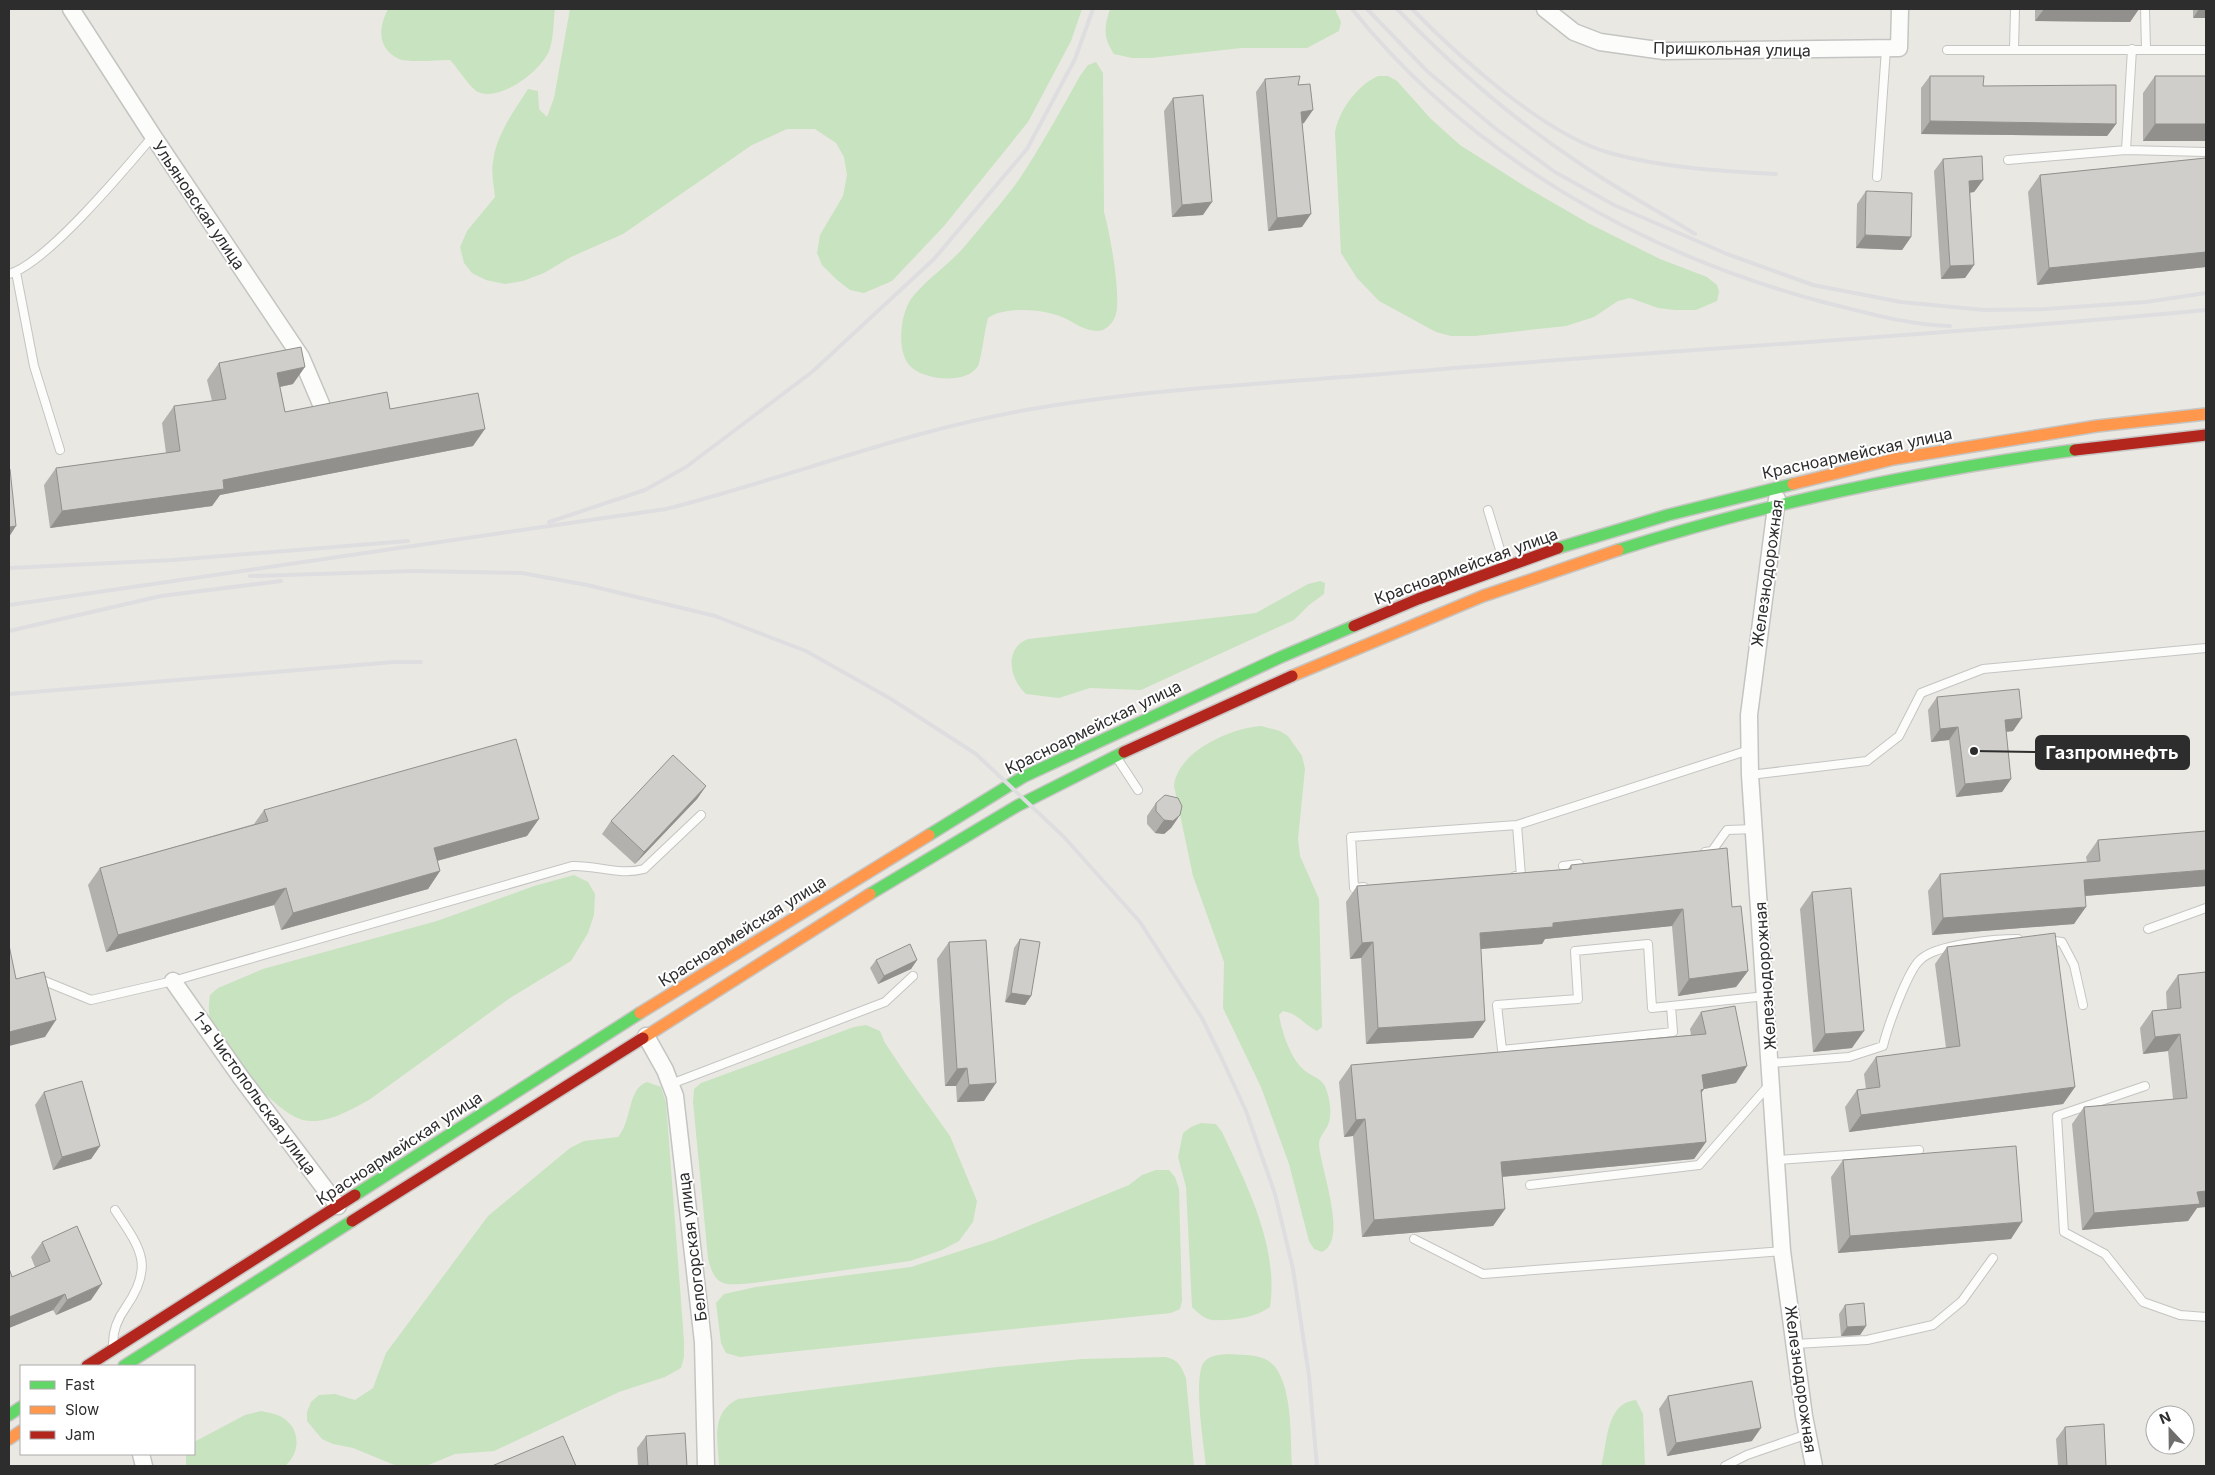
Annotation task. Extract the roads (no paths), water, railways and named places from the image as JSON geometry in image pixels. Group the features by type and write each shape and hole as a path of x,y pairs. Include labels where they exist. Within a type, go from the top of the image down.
{"main road":[{"name":"Красноармейская улица","path":"89,1365 634,1017 1023,777 1281,657 1418,599 1505,567 1611,531 1779,486 1894,459 1996,441 2206,414"},
{"path":"126,1365 646,1036 961,840 1057,785 1116,756 1370,643 1512,585 1635,545 1776,506 1994,464 2142,441 2206,435"},
{"path":"9,1415 20,1408"},
{"path":"9,1439 20,1433"}],"street":[{"name":"Ульяновская улица","path":"71,9 153,136 301,357 320,404"},
{"name":"Пришкольная улица","path":"1545,9 1574,32 1600,42 1664,51 1893,48"},
{"path":"1893,48 1900,9"},
{"name":"Железнодорожная","path":"1779,486 1750,707 1749,750 1782,1251 1814,1466"},
{"name":"1-я Чистопольская улица","path":"173,980 242,1080 338,1206"},
{"name":"Белогорская улица","path":"646,1036 672,1084 677,1111 703,1342 706,1466"},
{"path":"114,1350 119,1365"}],"lane":[{"path":"2014,49 2015,9"},
{"path":"2145,9 2146,49"},
{"path":"1878,177 1893,48"},
{"path":"2126,150 2132,49"},
{"path":"1947,50 2206,50"},
{"path":"60,450 34,366 13,273 52,244 105,191 153,136"},
{"path":"2008,160 2126,150 2206,152"},
{"path":"1488,510 1505,567"},
{"path":"1750,775 1867,761 1900,736 1921,693 1983,669 2206,648"},
{"path":"1374,886 1354,888 1351,837 1517,825 1749,750"},
{"path":"1116,756 1138,790"},
{"path":"25,978 34,976 91,1000 173,980 572,866 591,866 615,872 632,872 644,869 701,815"},
{"path":"1501,877 1521,876 1517,825"},
{"path":"1692,853 1712,851 1727,830 1754,829"},
{"path":"1563,866 1593,863"},
{"path":"2148,929 2206,908"},
{"path":"1771,1063 1849,1057 1883,1046 1888,1026 1910,976 1921,959 1947,947 2026,938"},
{"path":"2041,938 2062,942 2074,965 2083,1005"},
{"path":"1671,1006 1673,1032 1502,1050 1497,1005 1578,999 1575,951 1648,944 1652,1008 1671,1006 1766,996"},
{"path":"672,1084 886,1002 913,976"},
{"path":"1530,1185 1699,1166 1772,1082"},
{"path":"2145,1086 2057,1116 2064,1232 2105,1254 2143,1302 2180,1315 2206,1317"},
{"path":"1777,1160 1919,1150"},
{"path":"114,1350 115,1326 136,1292 140,1282 142,1261 137,1244 115,1210"},
{"path":"1414,1239 1483,1274 1782,1251"},
{"path":"1795,1344 1867,1340 1933,1325 1962,1300 1992,1258"},
{"path":"1725,1466 1747,1455 1808,1434"}],"railway":[{"path":"549,522 645,490 686,467 812,372 934,259 1027,149 1075,59 1093,9"},
{"path":"1352,9 1399,62 1450,110 1505,154 1564,193 1626,227 1690,257 1756,282 1823,302 1886,317 1950,326"},
{"path":"1367,9 1428,72 1496,129 1555,172 1614,205 1727,254 1813,285 1901,302 1984,310 2045,309 2146,302 2206,293"},
{"path":"1397,9 1440,52 1509,112 1596,174 1695,234"},
{"path":"1412,9 1478,71 1504,92 1558,130 1585,144 1610,153 1651,162 1713,170 1776,174"},
{"path":"9,605 666,509 948,427 996,416 1087,400 1219,387 1597,357 2003,328 2206,310"},
{"path":"9,568 173,560 408,541"},
{"path":"250,576 413,571 522,573 587,585 715,616 806,651 891,699 976,754 1064,837 1140,922 1202,1018 1223,1061 1246,1111 1275,1194 1293,1269 1309,1376 1317,1466"},
{"path":"9,631 161,596 281,581"},
{"path":"9,694 394,662 421,662"}],"place":[{"name":"Газпромнефть","path":"1974,751"}]}
